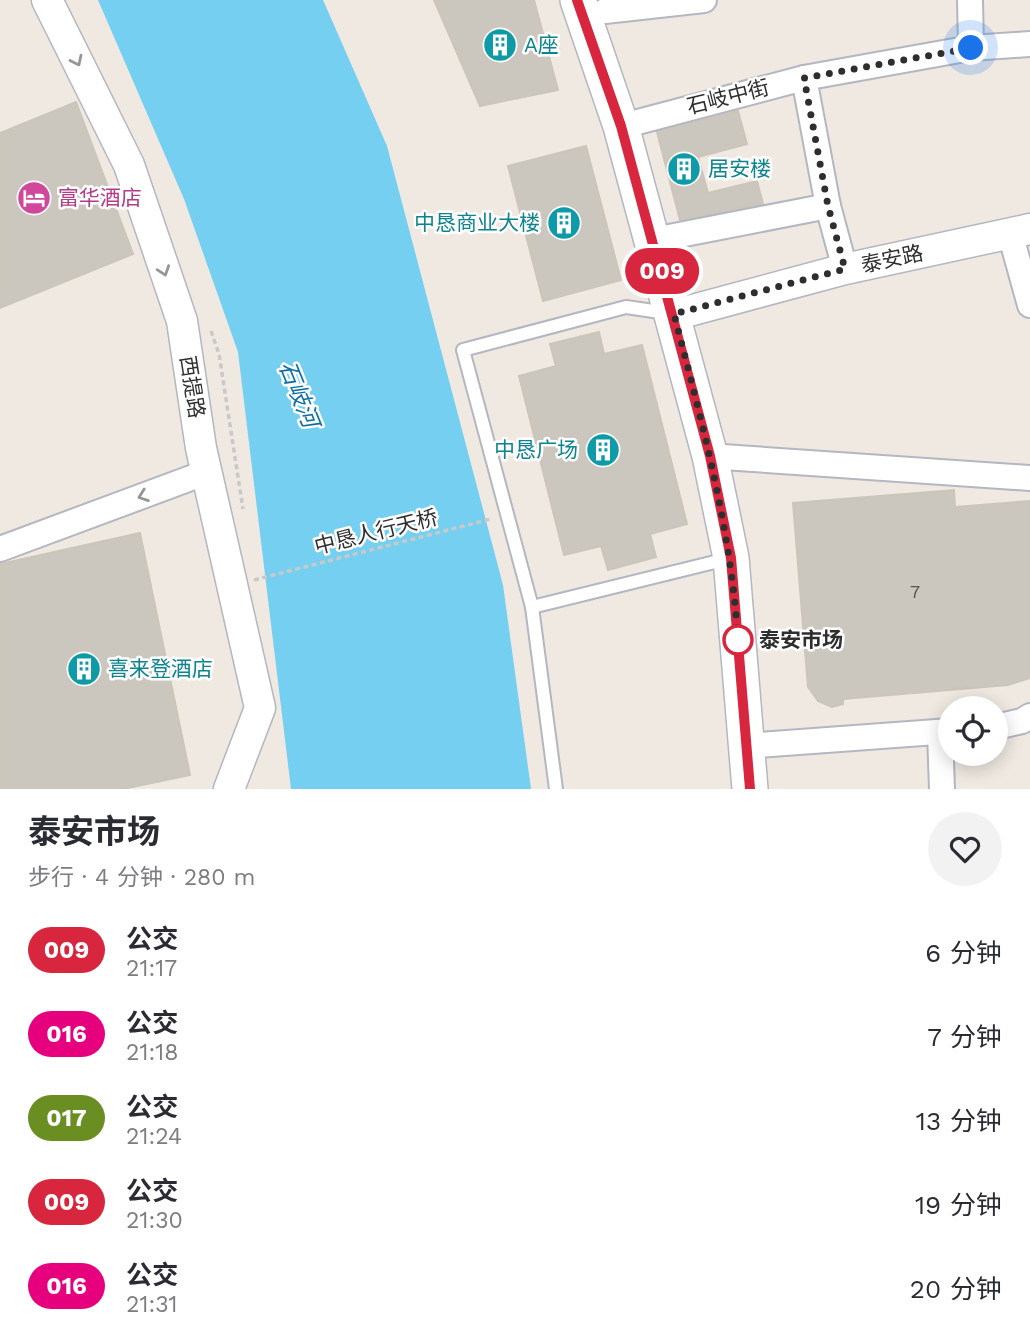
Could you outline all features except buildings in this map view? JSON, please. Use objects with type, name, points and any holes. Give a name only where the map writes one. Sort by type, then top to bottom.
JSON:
[{"type":"main road","points":[[595,4],[634,122],[664,238],[731,558],[750,789]]},
{"type":"main road","points":[[595,4],[621,126],[723,457],[744,556],[762,789]]},
{"type":"street","name":"西提路","points":[[47,0],[128,165],[182,321],[207,472],[260,708],[229,789]]},
{"type":"street","points":[[595,4],[704,0]]},
{"type":"street","points":[[970,0],[971,48]]},
{"type":"street","name":"石岐中街","points":[[634,122],[804,78],[971,48],[1030,44]]},
{"type":"street","points":[[804,78],[828,206],[845,269]]},
{"type":"street","points":[[664,238],[828,206]]},
{"type":"street","points":[[1020,231],[1030,305]]},
{"type":"street","name":"泰安路","points":[[679,313],[845,269],[1020,231]]},
{"type":"street","points":[[723,457],[1030,478]]},
{"type":"street","points":[[0,548],[207,472]]},
{"type":"street","points":[[1008,724],[1030,716]]},
{"type":"street","points":[[759,745],[938,732]]},
{"type":"street","points":[[942,789],[943,766]]},
{"type":"lane","points":[[556,789],[532,607],[463,350],[626,307],[679,313]]},
{"type":"lane","points":[[532,607],[731,558]]},
{"type":"path","name":"中恳人行天桥","points":[[253,580],[507,515]]},
{"type":"water","name":"石岐河","points":[[98,0],[323,0],[387,146],[503,585],[531,789],[291,789],[238,352],[184,199]]},
{"type":"bus line","name":"009","points":[[577,0],[621,126],[674,314],[710,456],[731,558],[750,789]]},
{"type":"place","name":"A座","points":[[500,45]]},
{"type":"place","name":"居安楼","points":[[684,169]]},
{"type":"place","name":"富华酒店","points":[[34,198]]},
{"type":"place","name":"中恳商业大楼","points":[[564,223]]},
{"type":"place","name":"中恳广场","points":[[603,450]]},
{"type":"place","name":"泰安市场","points":[[738,640]]},
{"type":"place","name":"喜来登酒店","points":[[84,669]]},
{"type":"route","points":[[738,640],[731,558],[710,456],[674,314],[845,269],[828,206],[804,78],[971,48]]}]
